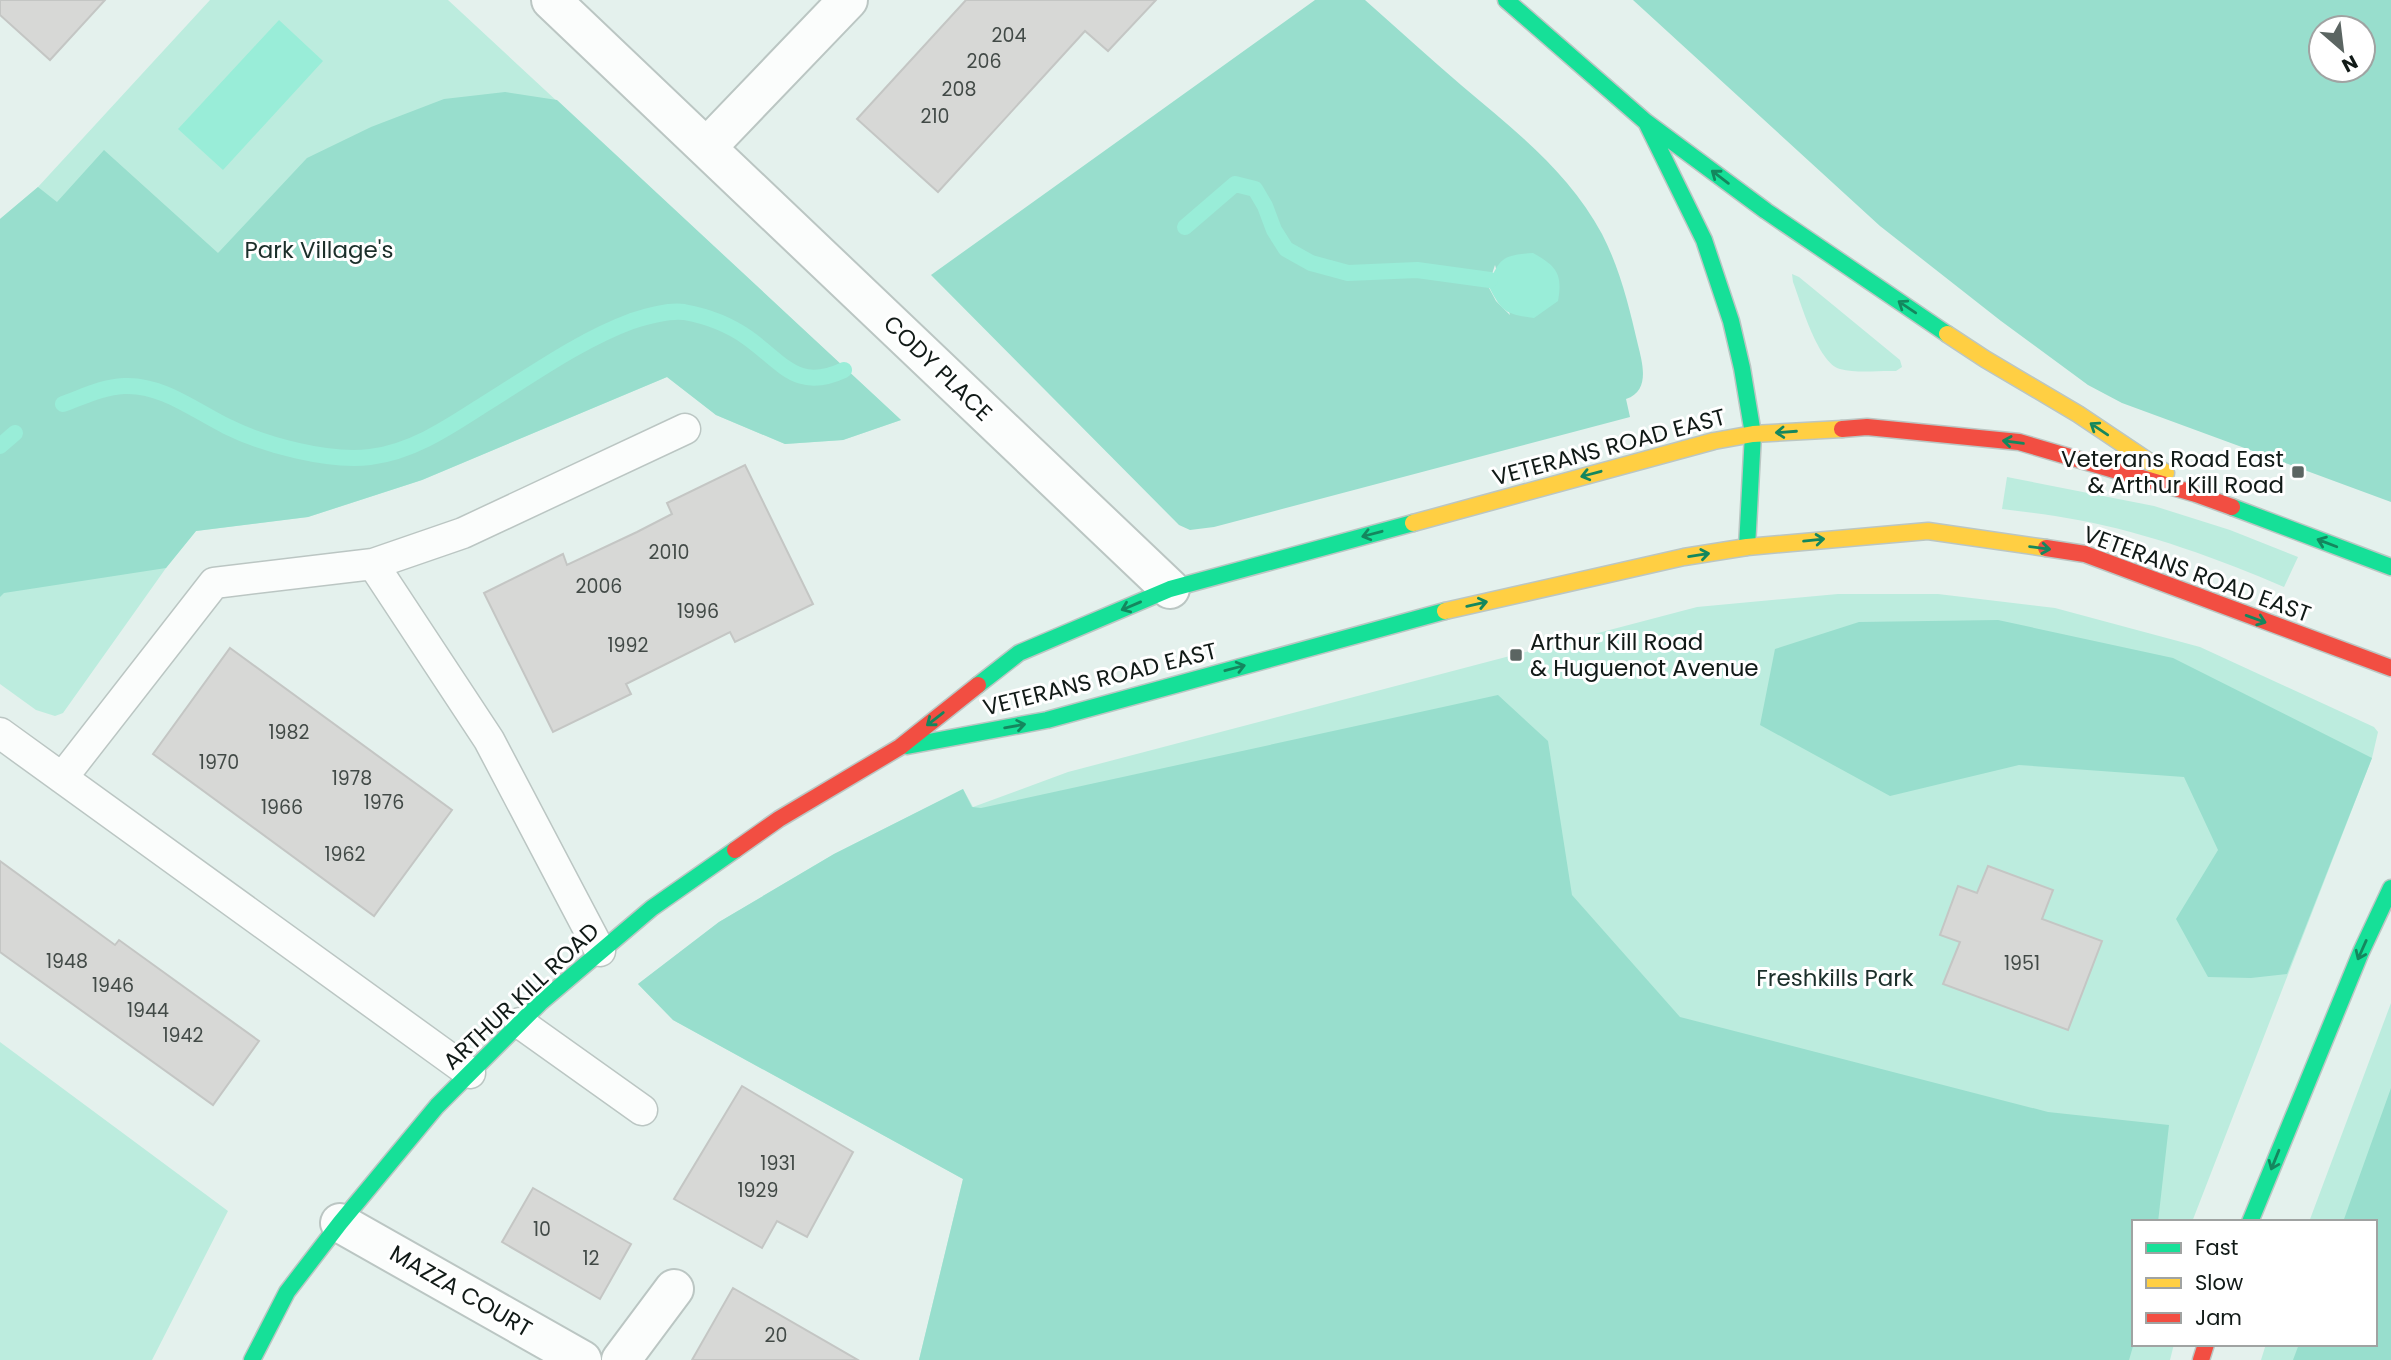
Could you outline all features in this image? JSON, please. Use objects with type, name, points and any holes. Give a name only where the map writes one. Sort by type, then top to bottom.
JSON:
[{"type":"main road","points":[[1506,0],[1646,122],[1766,211],[1985,359],[2078,414],[2196,494]]},
{"type":"main road","points":[[1646,122],[1704,240],[1731,321],[1753,434],[1746,547]]},
{"type":"main road","name":"VETERANS ROAD EAST","points":[[900,747],[1020,653],[1170,589],[1714,441],[1753,434],[1867,427],[2019,442],[2196,494],[2391,567]]},
{"type":"main road","name":"VETERANS ROAD EAST","points":[[900,747],[1047,720],[1410,619],[1684,558],[1746,547],[1928,531],[2085,554],[2391,668]]},
{"type":"main road","name":"ARTHUR KILL ROAD","points":[[252,1360],[287,1292],[340,1223],[437,1106],[540,1003],[652,908],[779,819],[900,747]]},
{"type":"main road","points":[[2251,1220],[2361,952],[2391,888]]},
{"type":"street","name":"CODY PLACE","points":[[551,0],[1170,589]]},
{"type":"street","points":[[707,147],[848,0]]},
{"type":"street","name":"MAZZA COURT","points":[[340,1223],[582,1360]]},
{"type":"street","points":[[621,1360],[674,1289]]},
{"type":"lane","points":[[62,778],[214,583],[373,564],[463,533],[685,429]]},
{"type":"lane","points":[[373,564],[489,740],[600,951]]},
{"type":"lane","points":[[0,733],[470,1073]]},
{"type":"lane","points":[[520,1023],[642,1110]]},
{"type":"green space","name":"Park Village's","points":[[210,0],[448,0],[901,420],[843,440],[785,444],[716,415],[667,377],[422,480],[308,517],[196,531],[166,568],[63,713],[55,716],[36,710],[0,684],[0,219],[38,187]]},
{"type":"green space","points":[[1315,0],[1365,0],[1520,135],[1557,171],[1589,212],[1602,234],[1623,288],[1642,361],[1642,384],[1634,395],[1626,399],[1630,417],[1214,527],[1190,530],[1179,525],[931,275]],"holes":[[[1495,265],[1510,315],[1496,301],[1488,286]]]},
{"type":"green space","points":[[1633,0],[2391,0],[2391,502],[2122,403],[2088,385],[1880,226]]},
{"type":"green space","name":"Park Village's","points":[[505,92],[557,100],[901,420],[843,440],[785,444],[716,415],[667,377],[422,480],[308,517],[196,531],[166,568],[4,593],[0,597],[0,219],[38,187],[57,202],[104,150],[218,253],[307,158],[371,127],[444,99]]},
{"type":"green space","points":[[1792,274],[1900,360],[1902,367],[1896,371],[1858,371],[1840,369],[1832,364],[1811,331]]},
{"type":"green space","points":[[2007,477],[2154,506],[2230,530],[2298,557],[2284,587],[2209,557],[2131,532],[2069,518],[2002,509]]},
{"type":"green space","name":"Freshkills Park","points":[[1838,594],[1938,594],[2055,608],[2200,647],[2374,727],[2378,732],[2372,758],[2193,1220],[2132,1220],[2132,1346],[2174,1346],[2170,1360],[919,1360],[963,1179],[673,1020],[638,984],[719,922],[834,854],[963,789],[973,807],[1068,772],[1697,607]]},
{"type":"green space","points":[[1998,620],[2173,658],[2372,758],[2287,974],[2251,978],[2208,977],[2176,919],[2218,850],[2184,777],[2019,765],[1890,796],[1760,725],[1775,649],[1859,622]]},
{"type":"green space","name":"Freshkills Park","points":[[1498,695],[1548,741],[1572,895],[1680,1017],[2048,1112],[2169,1125],[2158,1220],[2132,1220],[2133,1346],[2129,1360],[919,1360],[963,1179],[673,1020],[638,984],[719,922],[834,854],[963,789],[972,807],[981,808]]},
{"type":"green space","points":[[2391,1003],[2391,1360],[2261,1360],[2265,1346],[2377,1346],[2377,1220],[2310,1220]]},
{"type":"green space","points":[[0,1042],[228,1211],[152,1360],[0,1360]]},
{"type":"green space","points":[[2391,1088],[2391,1360],[2293,1360],[2298,1346],[2377,1346],[2377,1220],[2344,1220]]},
{"type":"shaded area","points":[[279,20],[323,61],[223,170],[178,129]]},
{"type":"shaded area","points":[[1533,253],[1556,271],[1559,284],[1558,301],[1534,318],[1505,310],[1488,285],[1503,260],[1514,255]]},
{"type":"building","points":[[0,0],[105,0],[50,60],[0,15]]},
{"type":"building","points":[[966,0],[1156,0],[1108,51],[1085,31],[938,192],[857,119]]},
{"type":"building","points":[[745,465],[813,604],[735,642],[730,632],[626,684],[631,694],[553,732],[484,593],[563,554],[567,565],[637,532],[672,514],[667,503]]},
{"type":"building","points":[[230,648],[452,810],[374,916],[153,754]]},
{"type":"building","points":[[0,861],[115,945],[119,940],[259,1041],[213,1105],[0,952]]},
{"type":"building","points":[[1988,866],[2053,890],[2042,919],[2102,941],[2068,1030],[1943,984],[1960,942],[1940,935],[1958,886],[1977,893]]},
{"type":"building","points":[[742,1086],[853,1152],[807,1237],[777,1221],[762,1248],[674,1199]]},
{"type":"building","points":[[533,1188],[631,1244],[600,1299],[502,1242]]},
{"type":"building","points":[[733,1288],[858,1360],[692,1360]]},
{"type":"waterway","points":[[1185,227],[1235,184],[1255,189],[1286,249],[1311,263],[1348,273],[1417,270],[1490,280]]},
{"type":"waterway","points":[[63,404],[108,388],[138,386],[164,394],[259,440],[316,454],[353,458],[385,454],[414,445],[592,339],[651,315],[684,312],[726,325],[748,338],[781,365],[802,376],[814,378],[844,370]]},
{"type":"waterway","points":[[0,446],[15,433]]},
{"type":"traffic: fast","points":[[1506,0],[1646,122],[1704,240],[1731,321],[1753,434],[1747,547]]},
{"type":"traffic: fast","points":[[1646,122],[1766,211],[1947,334]]},
{"type":"traffic: fast","points":[[2232,507],[2391,567]]},
{"type":"traffic: fast","points":[[978,685],[1019,653],[1170,589],[1413,523]]},
{"type":"traffic: fast","points":[[907,746],[1047,720],[1445,611]]},
{"type":"traffic: fast","points":[[252,1360],[287,1292],[437,1106],[540,1003],[652,908],[735,850]]},
{"type":"traffic: fast","points":[[2251,1220],[2361,952],[2391,888]]},
{"type":"traffic: slow","points":[[1947,334],[2078,414],[2166,473]]},
{"type":"traffic: slow","points":[[1413,523],[1714,441],[1753,434],[1842,429]]},
{"type":"traffic: slow","points":[[1445,611],[1684,557],[1747,547],[1928,531],[2046,548]]},
{"type":"traffic: jam","points":[[1842,429],[1867,427],[2019,442],[2232,507]]},
{"type":"traffic: jam","points":[[2046,548],[2085,554],[2391,668]]},
{"type":"traffic: jam","points":[[735,850],[779,819],[900,747],[978,685]]},
{"type":"traffic: jam","points":[[2201,1360],[2205,1346]]},
{"type":"place","name":"Veterans Road East & Arthur Kill Road","points":[[2298,472]]},
{"type":"place","name":"Arthur Kill Road & Huguenot Avenue","points":[[1516,655]]}]
